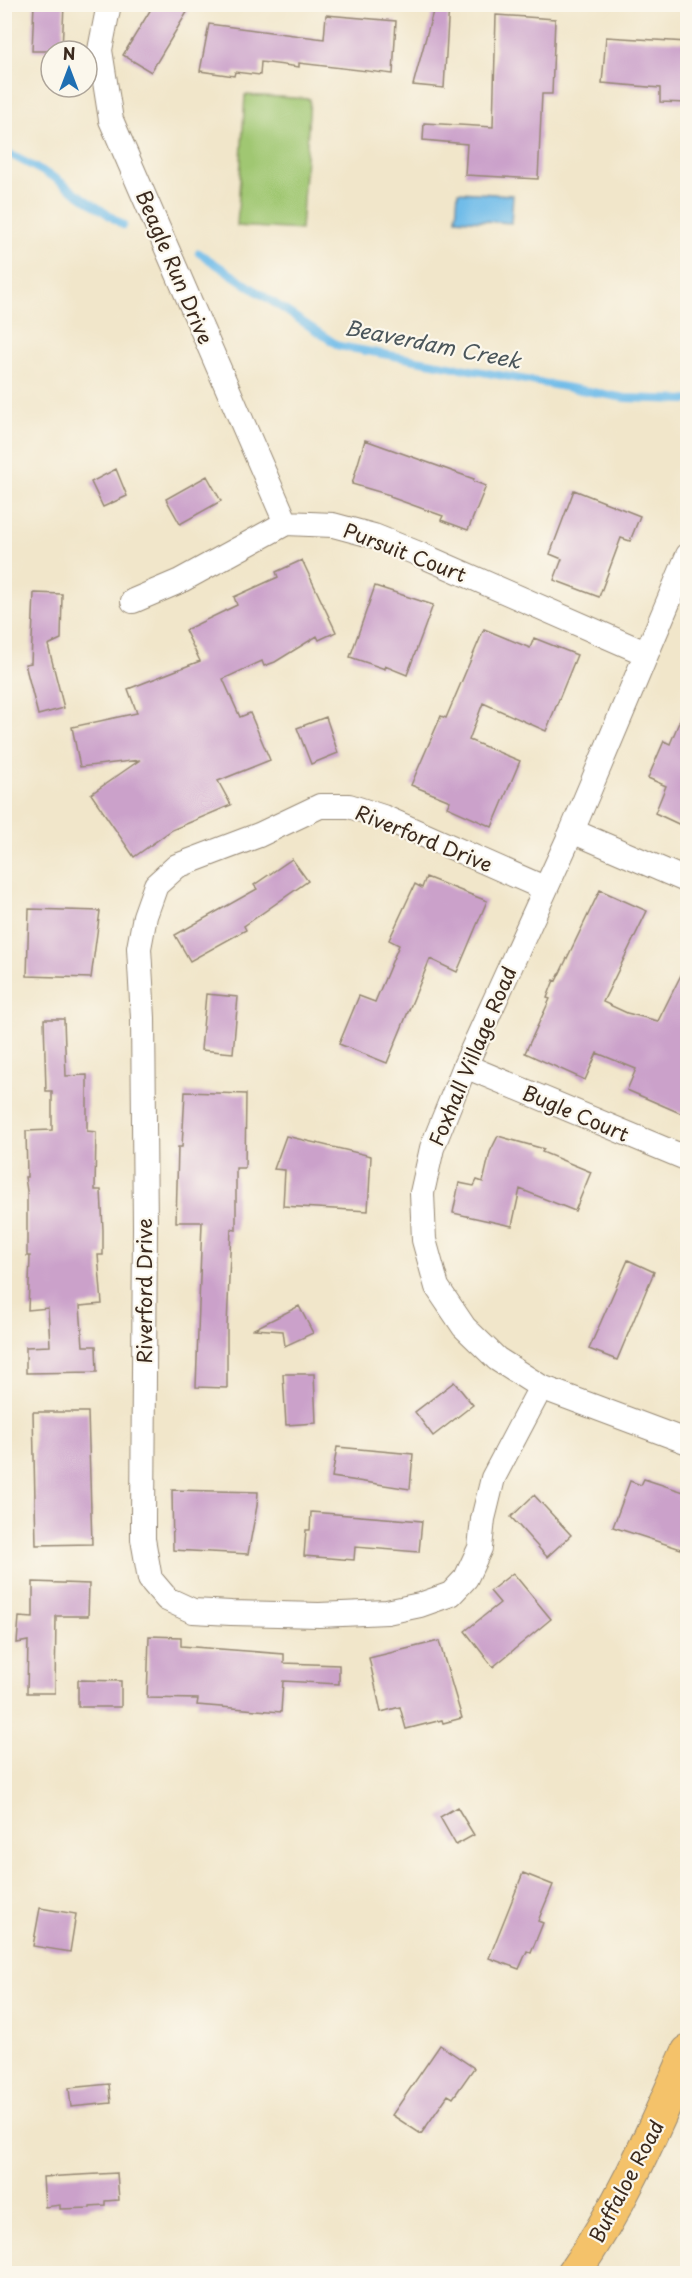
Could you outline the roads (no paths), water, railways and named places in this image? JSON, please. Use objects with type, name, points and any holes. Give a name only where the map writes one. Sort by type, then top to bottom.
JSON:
[{"type":"main road","name":"Buffaloe Road","points":[[573,2274],[619,2202],[645,2151],[687,2052]]},
{"type":"street","name":"Beagle Run Drive","points":[[109,4],[100,50],[111,120],[286,523]]},
{"type":"street","points":[[133,601],[180,581],[286,523]]},
{"type":"street","name":"Pursuit Court","points":[[286,523],[333,525],[374,536],[645,653]]},
{"type":"street","name":"Foxhall Village Road","points":[[687,555],[681,591],[645,653],[572,831],[544,888],[465,1066],[432,1148],[422,1193],[424,1240],[437,1287],[464,1327],[497,1359],[541,1387],[687,1442]]},
{"type":"street","name":"Riverford Drive","points":[[541,1387],[493,1478],[483,1520],[480,1548],[466,1578],[451,1594],[420,1605],[387,1612],[318,1615],[231,1613],[193,1611],[167,1599],[150,1579],[143,1539],[144,1029],[139,948],[156,885],[177,866],[259,835],[320,806],[349,806],[383,817],[544,888]]},
{"type":"street","points":[[572,831],[687,881]]},
{"type":"street","name":"Bugle Court","points":[[465,1066],[687,1159]]},
{"type":"water","points":[[458,192],[513,195],[511,223],[456,219]]},
{"type":"waterway","name":"Beaverdam Creek","points":[[4,151],[55,178],[123,225]]},
{"type":"waterway","name":"Beaverdam Creek","points":[[199,253],[339,346],[625,398],[686,400]]}]
